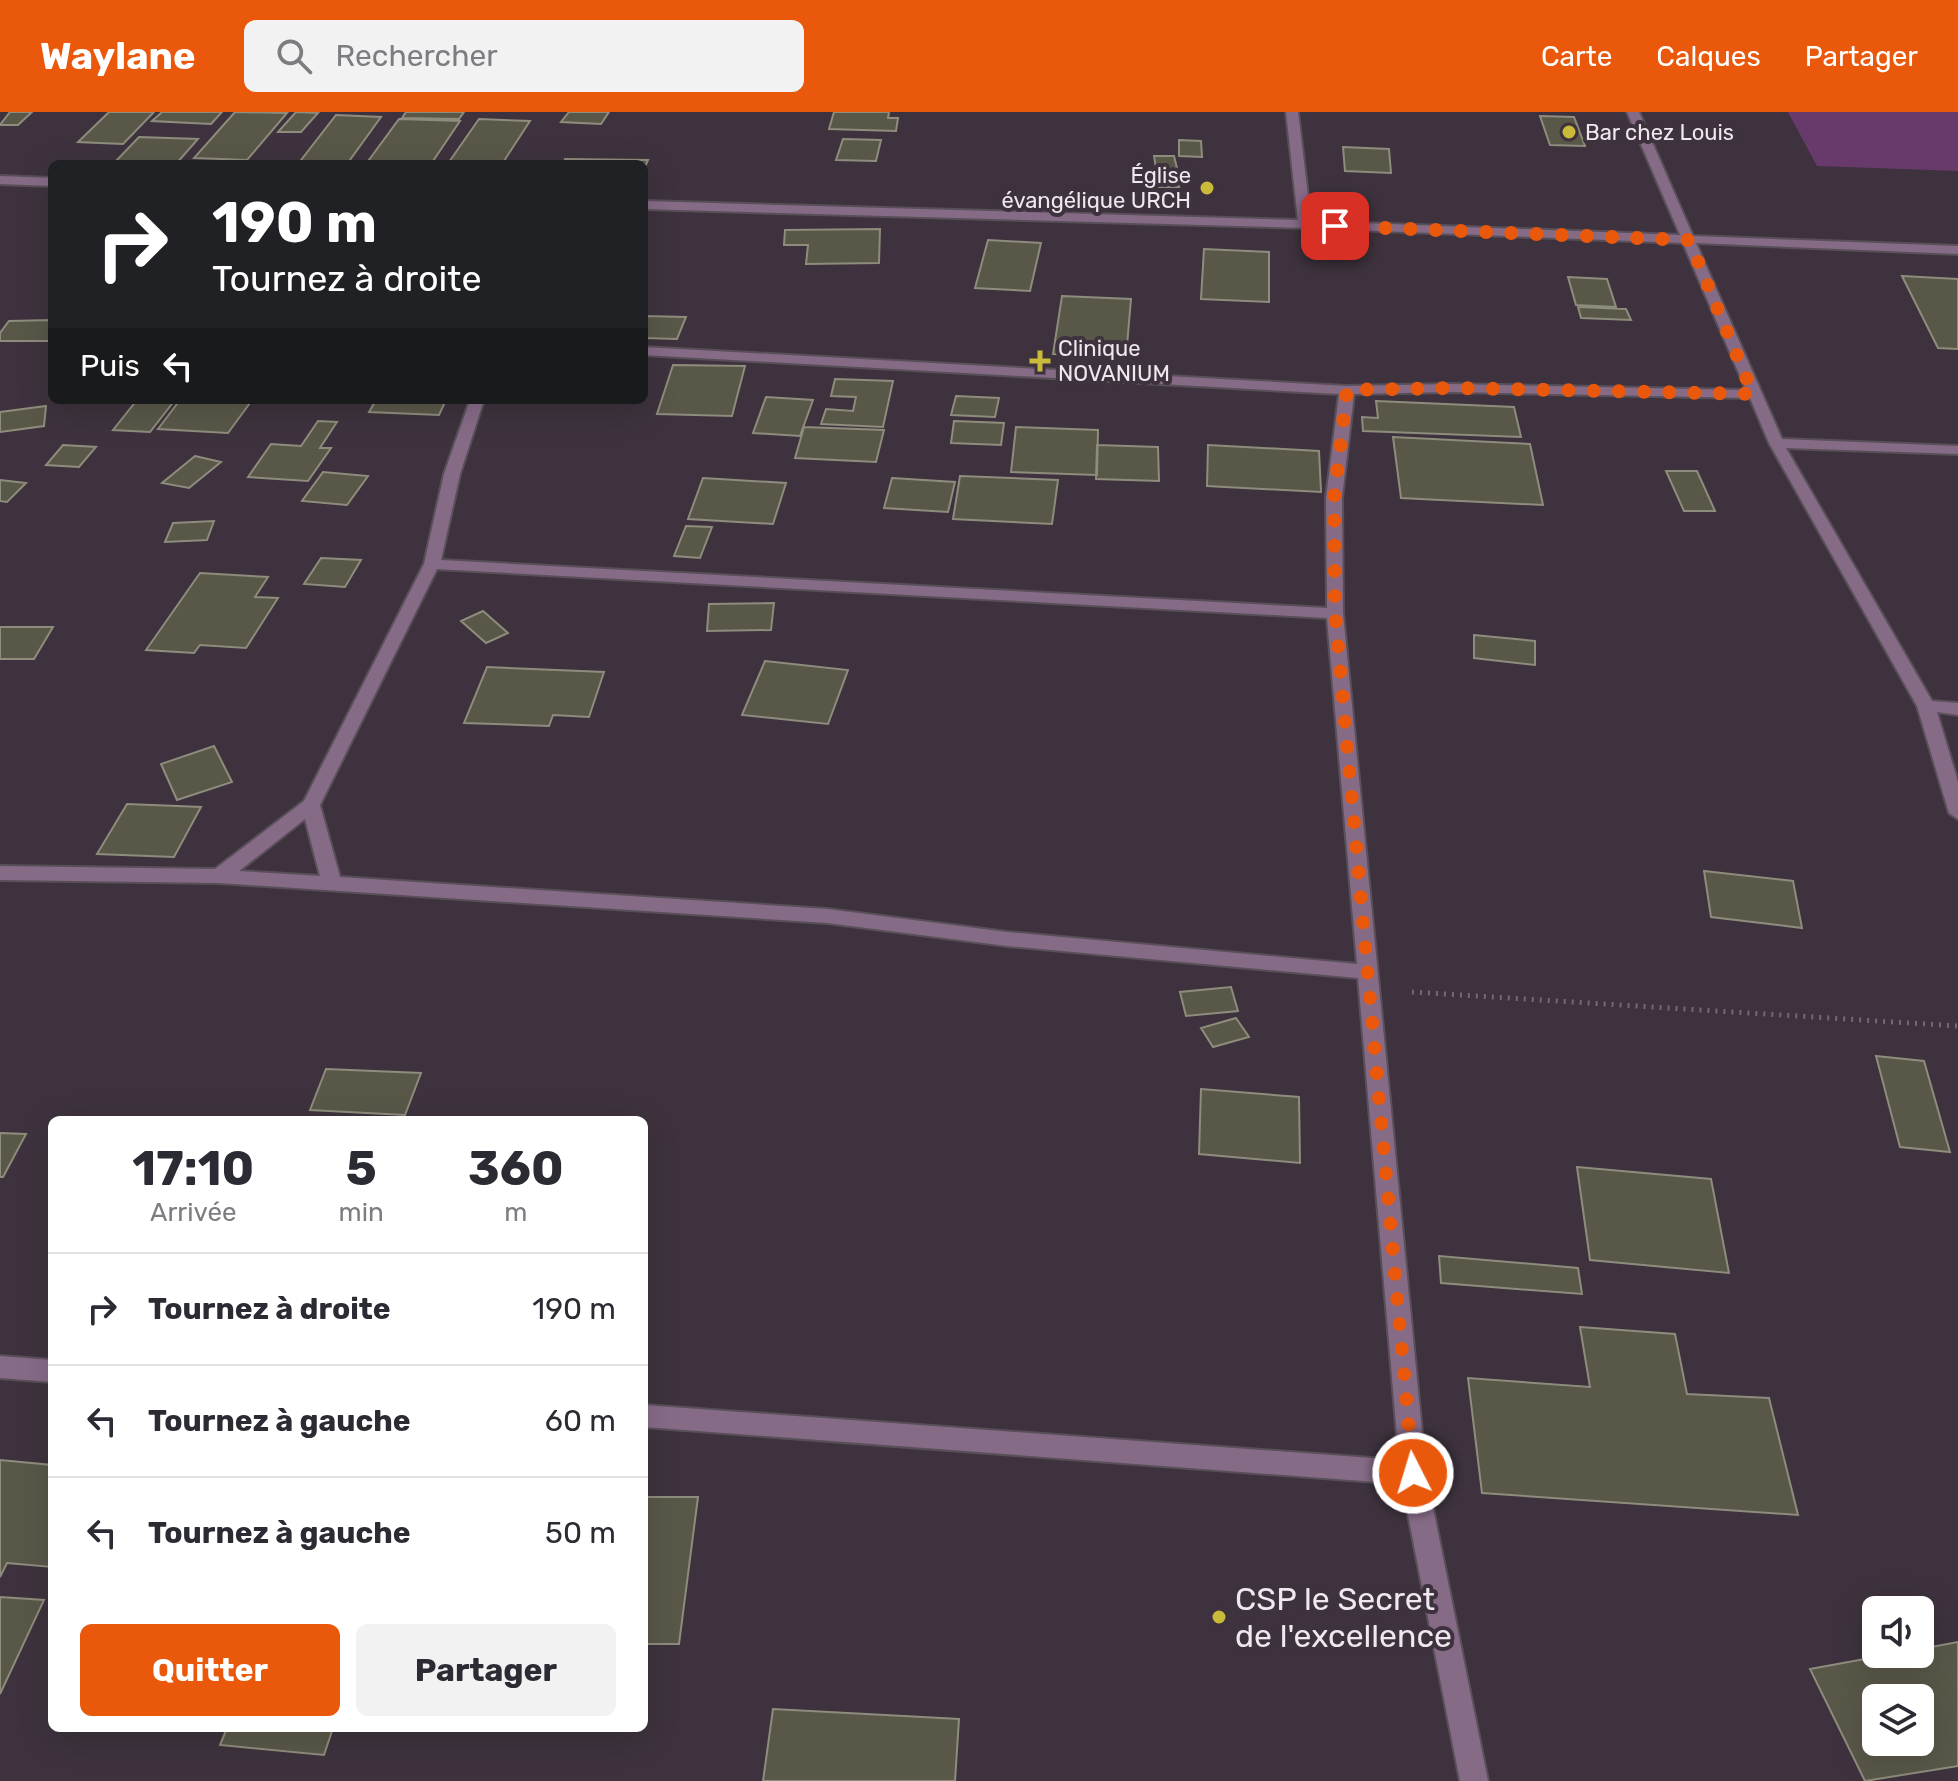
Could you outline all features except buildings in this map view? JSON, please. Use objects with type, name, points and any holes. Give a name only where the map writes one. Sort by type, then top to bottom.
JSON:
[{"type":"street","points":[[1292,112],[1305,224]]},
{"type":"street","points":[[1633,112],[1776,443],[1926,706],[1958,813]]},
{"type":"street","points":[[0,180],[48,182]]},
{"type":"street","points":[[648,205],[1305,224],[1958,250]]},
{"type":"street","points":[[648,351],[1347,390],[1451,388],[1753,394]]},
{"type":"street","points":[[1347,390],[1334,498],[1335,613],[1413,1473],[1474,1781]]},
{"type":"street","points":[[219,876],[311,805],[432,564],[452,474],[476,404]]},
{"type":"street","points":[[1776,443],[1958,450]]},
{"type":"street","points":[[432,564],[1335,613]]},
{"type":"street","points":[[1926,706],[1958,709]]},
{"type":"street","points":[[311,805],[332,885]]},
{"type":"street","points":[[0,873],[219,876],[827,916],[1368,980]]},
{"type":"street","points":[[0,1367],[48,1371]]},
{"type":"street","points":[[648,1416],[1413,1473]]},
{"type":"path","points":[[1368,980],[1958,1026]]},
{"type":"shaded area","points":[[1788,112],[1958,112],[1958,171],[1817,166]]},
{"type":"place","name":"Bar chez Louis","points":[[1569,132]]},
{"type":"place","name":"Église évangélique URCH","points":[[1207,188]]},
{"type":"place","name":"Clinique NOVANIUM","points":[[1040,361]]},
{"type":"place","name":"CSP le Secret de l'excellence","points":[[1219,1617]]},
{"type":"route","points":[[1335,226],[1689,240],[1753,394],[1451,388],[1347,390],[1334,498],[1335,613],[1413,1473]]}]
